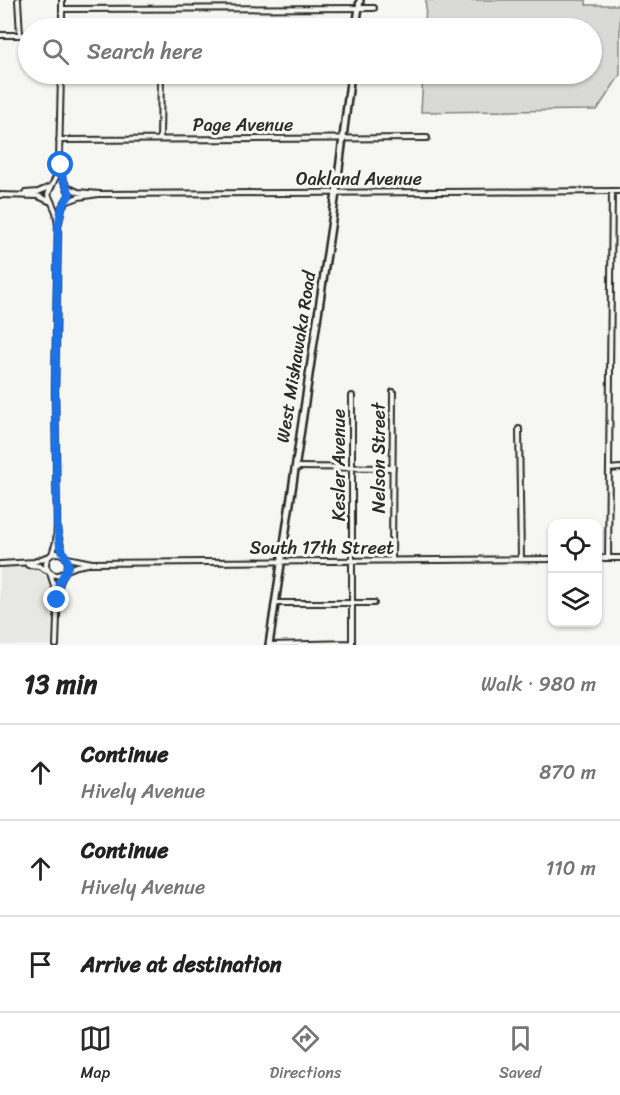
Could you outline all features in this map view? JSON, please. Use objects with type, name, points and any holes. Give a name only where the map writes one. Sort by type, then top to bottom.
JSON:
[{"type":"main road","points":[[358,18],[360,0]]},
{"type":"main road","name":"West Mishawaka Road","points":[[269,645],[350,84]]},
{"type":"street","points":[[18,0],[19,18]]},
{"type":"street","points":[[62,0],[62,18]]},
{"type":"street","points":[[62,9],[374,8]]},
{"type":"street","points":[[0,35],[18,35]]},
{"type":"street","points":[[57,600],[55,586],[46,565],[56,542],[57,525],[55,391],[58,226],[56,213],[48,194],[56,177],[59,162],[60,84]]},
{"type":"street","points":[[160,138],[161,84]]},
{"type":"street","name":"Page Avenue","points":[[59,140],[427,138]]},
{"type":"street","points":[[58,226],[61,212],[70,194],[59,162]]},
{"type":"street","points":[[21,195],[38,192],[59,183],[67,186]]},
{"type":"street","name":"Oakland Avenue","points":[[67,186],[78,192],[99,194],[620,190]]},
{"type":"street","points":[[608,558],[612,191]]},
{"type":"street","name":"Oakland Avenue","points":[[66,202],[99,194]]},
{"type":"street","points":[[0,195],[42,197],[58,205],[66,202]]},
{"type":"street","name":"Nelson Street","points":[[392,561],[393,392]]},
{"type":"street","name":"Kesler Avenue","points":[[269,645],[352,643],[352,396]]},
{"type":"street","points":[[519,429],[521,560]]},
{"type":"street","points":[[295,467],[393,468]]},
{"type":"street","points":[[609,469],[620,468]]},
{"type":"street","points":[[56,645],[59,583],[68,565],[57,525]]},
{"type":"street","points":[[18,564],[34,562],[56,552],[92,563]]},
{"type":"street","points":[[602,558],[620,558]]},
{"type":"street","name":"South 17th Street","points":[[92,563],[548,559]]},
{"type":"street","points":[[0,564],[36,565],[58,575],[77,566],[92,563]]},
{"type":"street","points":[[275,603],[374,603]]},
{"type":"shaded area","points":[[426,0],[586,0],[586,5],[620,5],[620,75],[597,110],[421,112],[422,84],[602,84],[602,18],[425,18]]},
{"type":"shaded area","points":[[0,567],[33,568],[47,577],[51,591],[51,645],[0,645]]},
{"type":"route","points":[[57,600],[62,574],[68,567],[60,546],[57,525],[55,391],[58,226],[62,207],[70,194],[62,177],[61,165]]}]
